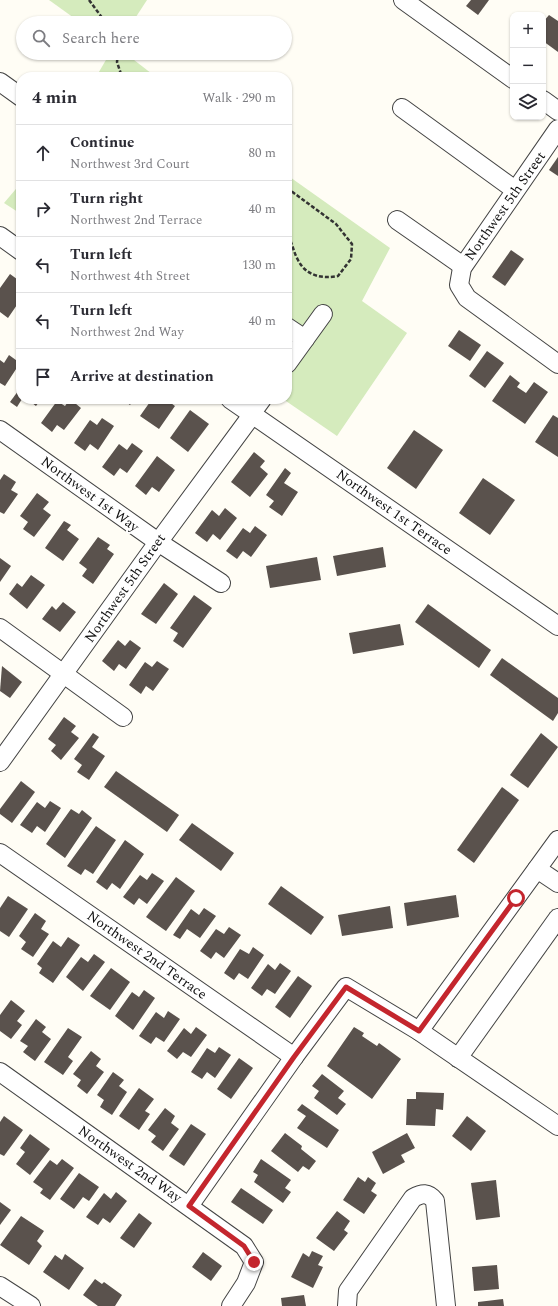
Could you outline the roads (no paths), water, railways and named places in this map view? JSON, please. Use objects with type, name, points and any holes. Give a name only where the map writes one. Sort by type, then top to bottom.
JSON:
[{"type":"street","points":[[403,0],[510,77]]},
{"type":"street","points":[[0,82],[16,93]]},
{"type":"street","points":[[546,102],[558,111]]},
{"type":"street","points":[[402,108],[516,190]]},
{"type":"street","name":"Northwest 5th Street","points":[[558,129],[463,266],[459,285],[467,298],[558,364]]},
{"type":"street","points":[[397,220],[463,266]]},
{"type":"street","points":[[0,236],[16,247]]},
{"type":"street","points":[[292,354],[323,314]]},
{"type":"street","points":[[292,331],[304,339]]},
{"type":"street","name":"Northwest 1st Terrace","points":[[237,404],[558,626]]},
{"type":"street","name":"Northwest 5th Street","points":[[0,762],[259,404]]},
{"type":"street","name":"Northwest 1st Way","points":[[0,430],[158,542],[221,583]]},
{"type":"street","points":[[0,628],[123,717]]},
{"type":"street","points":[[419,1031],[558,840]]},
{"type":"street","name":"Northwest 2nd Terrace","points":[[0,854],[294,1057]]},
{"type":"street","points":[[537,869],[558,883]]},
{"type":"street","points":[[458,1058],[556,923]]},
{"type":"street","points":[[189,1206],[294,1057],[346,987],[419,1031],[558,1126]]},
{"type":"street","name":"Northwest 2nd Way","points":[[0,1072],[244,1246],[254,1262],[246,1283],[231,1306]]},
{"type":"street","points":[[347,1306],[348,1291],[413,1198],[421,1194],[430,1195],[435,1201],[446,1306]]},
{"type":"street","points":[[3,1294],[30,1306]]}]
